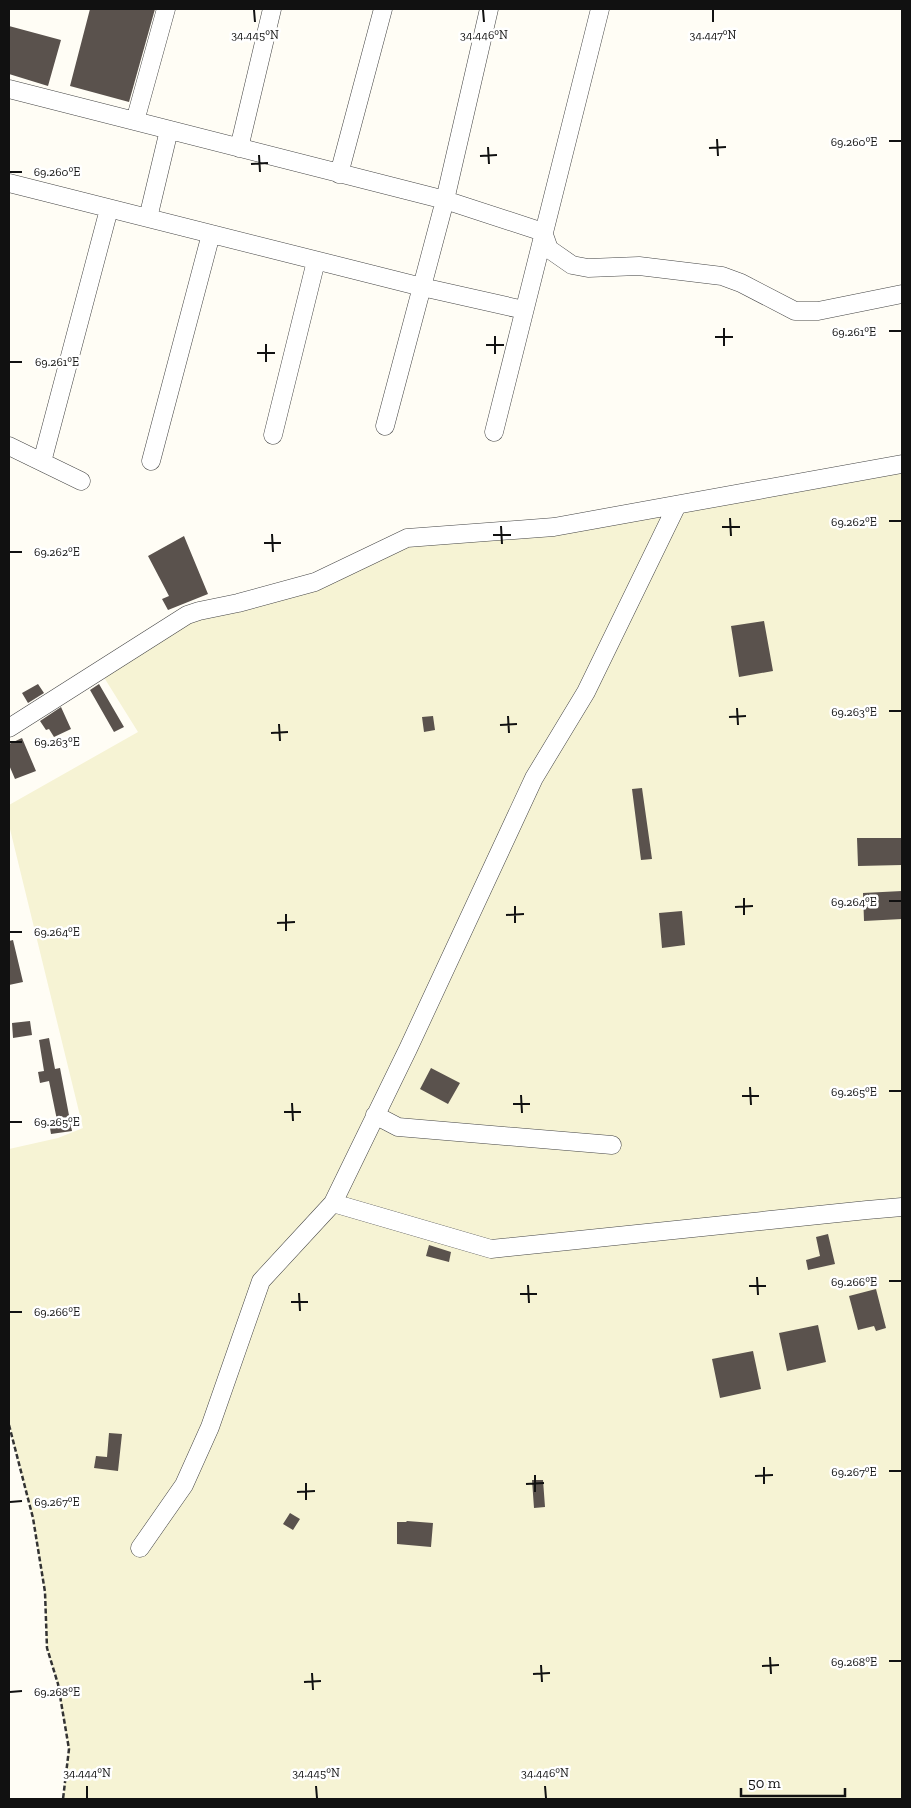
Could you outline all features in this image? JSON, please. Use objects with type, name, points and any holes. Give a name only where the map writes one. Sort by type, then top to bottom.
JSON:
[{"type":"street","points":[[135,121],[166,9]]},
{"type":"street","points":[[238,148],[272,9]]},
{"type":"street","points":[[339,174],[383,9]]},
{"type":"street","points":[[385,426],[445,200],[490,9]]},
{"type":"street","points":[[494,432],[600,9]]},
{"type":"street","points":[[9,89],[445,200],[543,232]]},
{"type":"street","points":[[148,218],[169,130]]},
{"type":"street","points":[[9,183],[316,261],[524,310]]},
{"type":"street","points":[[42,462],[110,209]]},
{"type":"street","points":[[543,232],[549,249],[572,265],[588,268],[639,266],[722,276],[741,283],[795,311],[818,312],[902,294]]},
{"type":"street","points":[[151,461],[211,234]]},
{"type":"street","points":[[273,435],[316,261]]},
{"type":"street","points":[[9,446],[81,481]]},
{"type":"street","points":[[9,728],[187,615],[315,582],[407,538],[554,527],[846,476],[902,464]]},
{"type":"street","points":[[140,1548],[184,1485],[210,1427],[261,1281],[333,1203],[408,1049],[534,778],[586,692],[677,505]]},
{"type":"street","points":[[375,1115],[398,1127],[612,1145]]},
{"type":"street","points":[[333,1203],[491,1249],[902,1207]]},
{"type":"path","points":[[9,1425],[33,1518],[46,1592],[47,1648],[58,1684],[69,1749],[63,1799]]},
{"type":"shaded area","points":[[902,464],[902,1799],[63,1799],[69,1749],[58,1685],[47,1648],[45,1592],[33,1518],[9,1425],[9,1149],[58,1138],[83,1128],[9,825],[9,805],[138,732],[100,671],[187,615],[238,603],[407,538],[554,527]]},
{"type":"building","points":[[90,9],[155,9],[129,102],[70,86]]},
{"type":"building","points":[[9,26],[61,40],[48,86],[9,74]]},
{"type":"building","points":[[184,536],[208,594],[168,610],[162,599],[169,596],[148,556]]},
{"type":"building","points":[[764,621],[773,671],[739,677],[731,626]]},
{"type":"building","points":[[38,684],[44,693],[28,703],[22,693]]},
{"type":"building","points":[[99,684],[124,727],[114,732],[90,690]]},
{"type":"building","points":[[61,707],[71,729],[54,737],[49,729],[46,730],[40,721]]},
{"type":"building","points":[[433,716],[435,730],[424,732],[422,717]]},
{"type":"building","points":[[22,738],[36,771],[15,779],[9,765],[9,744]]},
{"type":"building","points":[[642,788],[652,859],[641,860],[632,789]]},
{"type":"building","points":[[857,838],[902,838],[902,865],[858,866]]},
{"type":"building","points":[[902,891],[902,919],[864,921],[863,893]]},
{"type":"building","points":[[682,911],[685,945],[662,948],[659,913]]},
{"type":"building","points":[[13,940],[23,982],[9,985],[9,941]]},
{"type":"building","points":[[30,1021],[32,1035],[13,1038],[12,1023]]},
{"type":"building","points":[[49,1038],[55,1069],[60,1068],[72,1131],[51,1134],[49,1122],[57,1120],[49,1081],[40,1083],[38,1072],[44,1071],[39,1040]]},
{"type":"building","points":[[431,1068],[460,1083],[448,1104],[420,1089]]},
{"type":"building","points":[[828,1234],[835,1264],[808,1270],[806,1260],[820,1256],[816,1237]]},
{"type":"building","points":[[429,1245],[451,1252],[449,1262],[426,1256]]},
{"type":"building","points":[[876,1289],[886,1328],[876,1331],[874,1326],[858,1330],[849,1296]]},
{"type":"building","points":[[818,1325],[826,1362],[787,1371],[779,1333]]},
{"type":"building","points":[[753,1351],[761,1389],[720,1398],[712,1359]]},
{"type":"building","points":[[109,1433],[122,1434],[118,1471],[94,1468],[96,1456],[107,1457]]},
{"type":"building","points":[[532,1480],[543,1480],[545,1507],[534,1508]]},
{"type":"building","points":[[290,1513],[300,1519],[293,1530],[283,1524]]},
{"type":"building","points":[[397,1522],[433,1523],[431,1547],[397,1544]]}]
